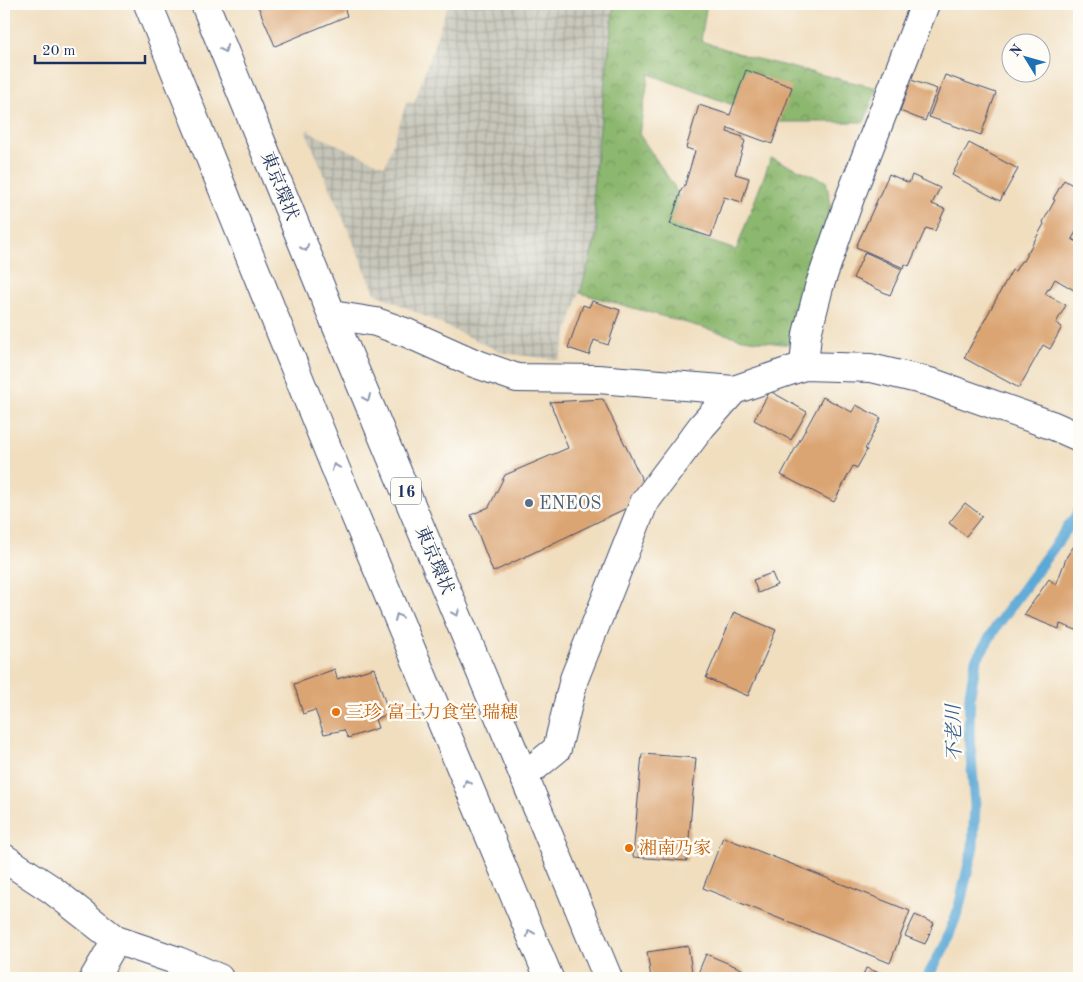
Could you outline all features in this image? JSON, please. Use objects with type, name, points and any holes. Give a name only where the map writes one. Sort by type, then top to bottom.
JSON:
[{"type":"main road","points":[[148,4],[341,482],[549,978]]},
{"type":"main road","name":"東京環状","points":[[205,4],[332,315],[608,978]]},
{"type":"main road","points":[[804,366],[807,334],[819,287],[851,195],[925,4]]},
{"type":"main road","points":[[332,315],[376,322],[407,333],[474,363],[517,378],[598,380],[734,390],[804,366],[871,368],[930,382],[1054,426],[1079,437]]},
{"type":"main road","points":[[524,776],[557,749],[574,679],[644,504],[702,426],[734,390]]},
{"type":"main road","points":[[4,858],[51,889],[116,940],[219,978]]},
{"type":"main road","points":[[94,978],[116,940]]},
{"type":"shaded area","points":[[448,4],[614,4],[593,189],[597,234],[559,360],[503,353],[375,293],[306,132],[309,129],[311,133],[385,166],[407,101],[414,103]]},
{"type":"green space","points":[[614,4],[684,4],[706,9],[701,41],[753,58],[877,88],[864,122],[779,122],[649,74],[639,134],[674,186],[694,236],[736,250],[771,158],[826,181],[832,210],[801,298],[790,345],[743,339],[580,293],[597,234],[593,189]]},
{"type":"building","points":[[257,4],[343,4],[347,16],[275,46]]},
{"type":"building","points":[[746,70],[792,87],[772,144],[728,128],[727,132],[743,137],[742,139],[745,141],[735,174],[749,178],[742,202],[724,197],[711,237],[670,224],[682,188],[684,188],[695,151],[686,148],[699,105],[730,115]]},
{"type":"building","points":[[945,75],[996,93],[981,135],[929,117]]},
{"type":"building","points":[[911,80],[937,89],[925,121],[900,111]]},
{"type":"building","points":[[969,143],[1018,169],[1000,201],[952,175]]},
{"type":"building","points":[[889,174],[909,183],[912,175],[940,188],[932,204],[945,209],[935,231],[926,228],[909,266],[905,264],[904,268],[856,247]]},
{"type":"building","points":[[1064,180],[1076,187],[1074,190],[1079,193],[1079,226],[1072,239],[1079,243],[1079,293],[1055,279],[1048,289],[1045,294],[1066,305],[1056,323],[1062,327],[1050,349],[1043,345],[1019,388],[964,358],[1012,270],[1015,271],[1021,261],[1023,261],[1044,224],[1043,222],[1055,200],[1053,199]]},
{"type":"building","points":[[865,252],[902,269],[890,295],[853,278]]},
{"type":"building","points":[[592,301],[620,310],[608,345],[594,340],[589,355],[568,348],[583,305],[589,307]]},
{"type":"building","points":[[770,391],[807,412],[791,440],[754,420]]},
{"type":"building","points":[[823,397],[852,412],[856,405],[881,418],[857,468],[853,466],[834,502],[781,475]]},
{"type":"building","points":[[603,399],[644,484],[633,505],[493,572],[471,515],[489,507],[505,475],[568,448],[550,402]]},
{"type":"building","points":[[965,503],[982,516],[966,536],[949,523]]},
{"type":"building","points":[[1074,546],[1079,548],[1079,631],[1060,624],[1059,629],[1024,615],[1049,579],[1056,585],[1067,556]]},
{"type":"building","points":[[772,573],[777,585],[758,593],[753,580]]},
{"type":"building","points":[[734,612],[776,630],[748,696],[706,678]]},
{"type":"building","points":[[374,668],[389,714],[375,719],[378,728],[348,738],[344,730],[324,734],[315,710],[303,714],[294,684],[335,669],[337,679]]},
{"type":"building","points":[[642,754],[696,758],[687,861],[633,857]]},
{"type":"building","points":[[723,837],[910,911],[890,963],[703,888]]},
{"type":"building","points":[[915,915],[934,923],[925,944],[905,936]]},
{"type":"building","points":[[688,946],[693,978],[651,978],[647,952]]},
{"type":"building","points":[[706,954],[744,970],[740,978],[696,978]]},
{"type":"building","points":[[866,968],[893,978],[862,978]]},
{"type":"waterway","name":"不老川","points":[[927,978],[944,947],[958,911],[973,847],[975,805],[969,732],[970,694],[976,660],[996,627],[1079,512]]},
{"type":"place","name":"ENEOS","points":[[529,503]]},
{"type":"place","name":"三珍 富士力食堂 瑞穂","points":[[336,712]]},
{"type":"place","name":"湘南乃家","points":[[629,848]]}]
